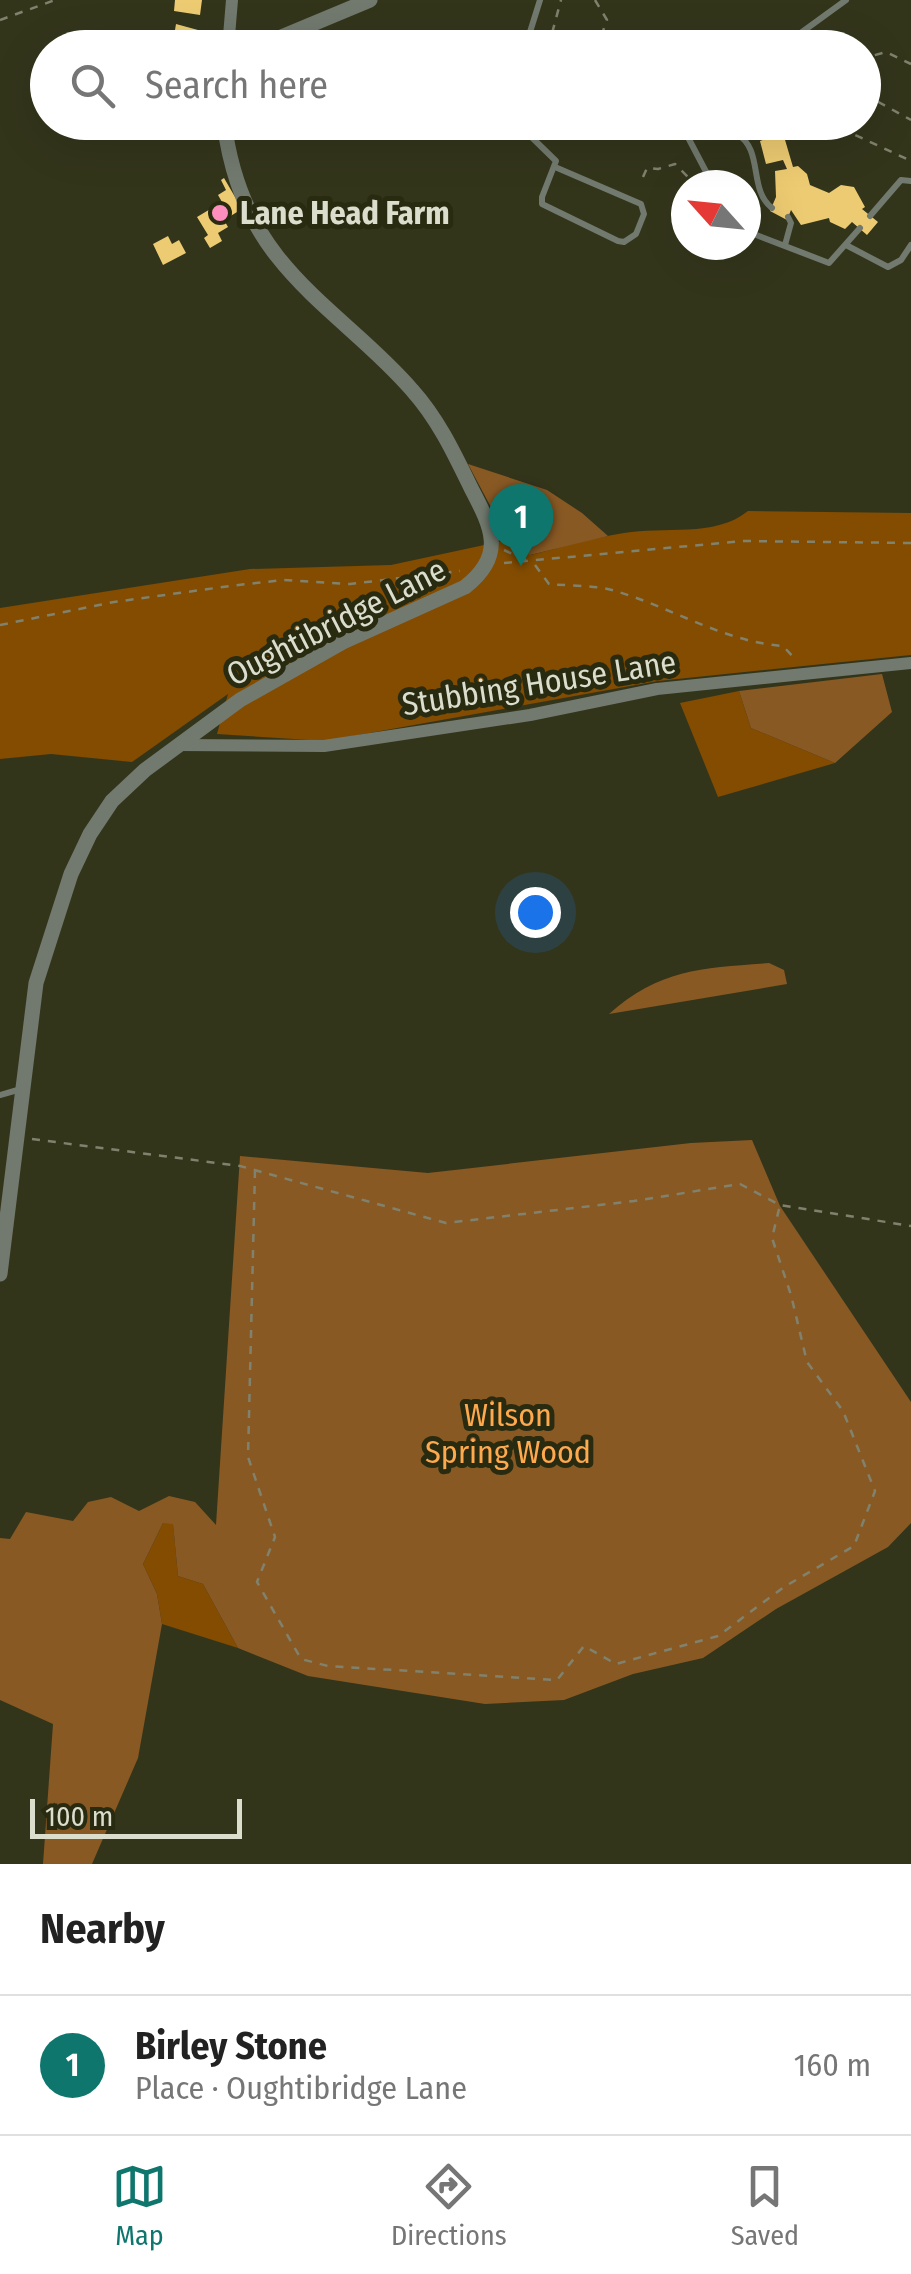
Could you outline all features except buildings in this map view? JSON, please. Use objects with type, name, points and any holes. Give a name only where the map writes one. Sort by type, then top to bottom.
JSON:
[{"type":"street","points":[[230,30],[232,0]]},
{"type":"street","points":[[299,30],[370,0]]},
{"type":"street","points":[[227,140],[252,216],[275,254],[308,291],[408,386],[444,433],[492,534],[487,563]]},
{"type":"street","name":"Oughtibridge Lane","points":[[0,1274],[36,983],[70,874],[112,801],[176,745],[278,676],[465,587],[487,563]]},
{"type":"street","name":"Stubbing House Lane","points":[[176,745],[324,746],[530,715],[657,690],[911,663]]},
{"type":"lane","points":[[531,30],[540,0]]},
{"type":"lane","points":[[805,30],[846,0]]},
{"type":"lane","points":[[535,140],[556,161],[542,197],[546,208],[618,240],[630,240],[636,234],[644,214],[641,204],[555,167]]},
{"type":"lane","points":[[689,140],[705,170]]},
{"type":"lane","points":[[743,140],[753,155],[761,198],[772,208]]},
{"type":"lane","points":[[870,216],[901,180],[911,181]]},
{"type":"lane","points":[[786,245],[791,223],[788,217]]},
{"type":"lane","points":[[761,236],[828,263],[860,228]]},
{"type":"lane","points":[[846,245],[888,268],[901,260],[911,245]]},
{"type":"lane","points":[[0,1095],[22,1089]]},
{"type":"path","points":[[0,20],[55,0]]},
{"type":"path","points":[[553,30],[562,0]]},
{"type":"path","points":[[596,0],[607,20],[603,30]]},
{"type":"path","points":[[881,54],[886,52],[911,64]]},
{"type":"path","points":[[881,103],[911,120]]},
{"type":"path","points":[[865,140],[911,162]]},
{"type":"path","points":[[643,176],[647,168],[675,164],[684,170]]},
{"type":"path","points":[[0,625],[114,602],[284,580],[350,584],[464,570],[487,563],[533,563],[743,541],[911,543]]},
{"type":"path","points":[[487,563],[502,550],[533,563],[546,575],[549,584],[610,590],[753,644],[782,646],[797,661],[797,674]]},
{"type":"path","points":[[18,1136],[255,1170],[446,1222],[634,1201],[740,1184],[780,1206],[911,1226]]},
{"type":"path","points":[[255,1170],[248,1456],[275,1537],[257,1582],[301,1659],[343,1667],[557,1680],[584,1646],[616,1664],[718,1636],[784,1587],[854,1546],[875,1491],[843,1411],[806,1362],[792,1295],[772,1238],[780,1206]]},
{"type":"shaded area","points":[[748,511],[911,513],[911,655],[658,681],[325,741],[217,734],[228,694],[132,762],[51,754],[0,759],[0,608],[250,569],[391,565],[503,541],[531,555],[624,533],[720,525]]},
{"type":"shaded area","points":[[739,691],[751,728],[835,763],[718,797],[680,703]]},
{"type":"shaded area","points":[[163,1523],[173,1523],[178,1576],[203,1584],[238,1648],[162,1624],[157,1594],[143,1564]]},
{"type":"green space","points":[[468,464],[547,490],[608,536],[530,555],[503,541],[493,511]]},
{"type":"green space","points":[[882,674],[892,712],[835,763],[751,728],[739,691]]},
{"type":"green space","points":[[769,963],[784,970],[787,984],[609,1014],[646,987],[665,979],[703,969]]},
{"type":"green space","name":"Wilson Spring Wood","points":[[752,1140],[780,1206],[911,1402],[911,1523],[888,1547],[776,1609],[703,1658],[633,1674],[564,1700],[485,1704],[308,1676],[238,1648],[203,1584],[178,1576],[173,1524],[163,1523],[143,1564],[157,1594],[162,1624],[138,1758],[92,1864],[43,1864],[53,1724],[0,1700],[0,1538],[10,1539],[26,1512],[73,1521],[88,1502],[111,1497],[139,1511],[169,1496],[195,1502],[216,1525],[240,1156],[428,1173],[691,1143]]},
{"type":"place","name":"Lane Head Farm","points":[[220,213]]},
{"type":"place","name":"Birley Stone","points":[[521,566]]}]
